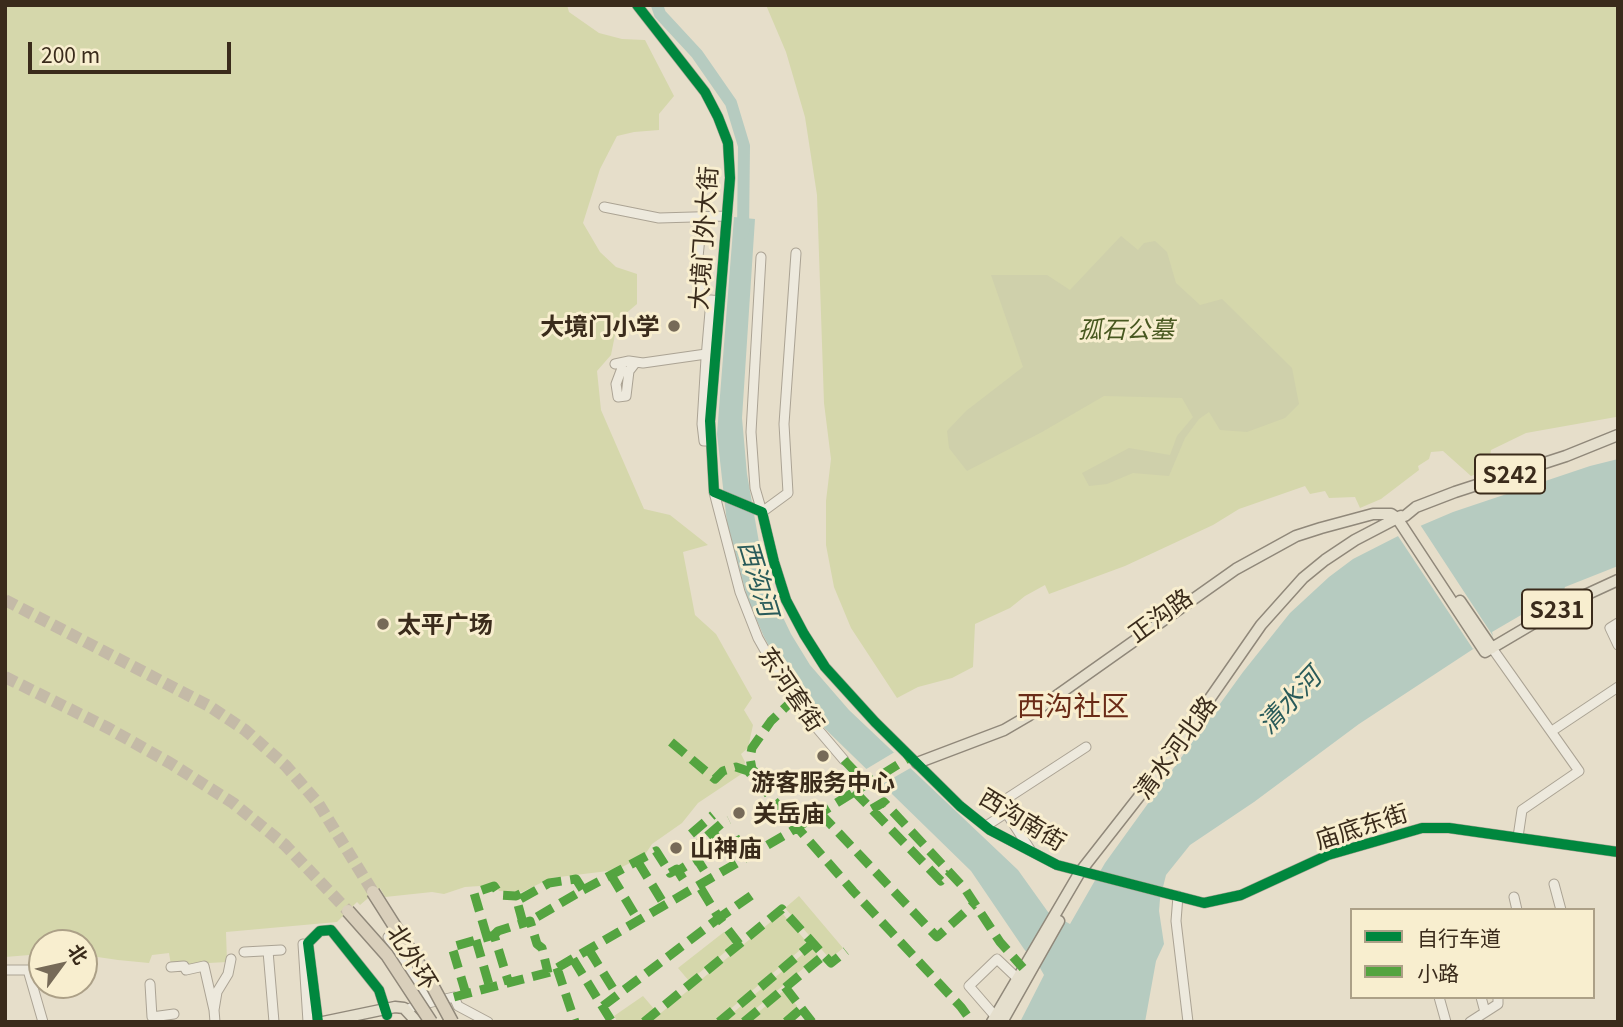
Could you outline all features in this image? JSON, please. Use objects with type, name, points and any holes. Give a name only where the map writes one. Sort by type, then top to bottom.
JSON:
[{"type":"highway","name":"北外环","points":[[373,892],[432,985],[452,1022]]},
{"type":"highway","name":"北外环","points":[[348,911],[387,955],[431,1022]]},
{"type":"main road","name":"S242","points":[[1404,521],[1416,507],[1566,456],[1618,435]]},
{"type":"main road","name":"正沟路","points":[[915,761],[999,726],[1028,710],[1199,587],[1278,540],[1296,532],[1373,510],[1387,508],[1399,511],[1404,521]]},
{"type":"main road","points":[[1404,521],[1489,645]]},
{"type":"main road","name":"清水河北路","points":[[997,1020],[1057,917],[1261,625],[1303,578],[1325,560],[1355,540],[1404,521]]},
{"type":"main road","name":"S231","points":[[1489,645],[1618,580]]},
{"type":"main road","name":"清水河北路","points":[[997,1020],[1017,978],[1031,963]]},
{"type":"main road","points":[[358,1022],[386,1012]]},
{"type":"main road","points":[[320,1022],[386,1012],[406,1016],[417,1022]]},
{"type":"street","name":"大境门外大街","points":[[637,5],[698,81],[718,117],[728,143],[730,163],[727,216],[715,301],[710,441],[719,494]]},
{"type":"street","points":[[604,207],[659,218],[727,216]]},
{"type":"street","points":[[702,218],[697,267],[700,292],[705,300],[715,301],[706,354],[702,424],[703,439],[710,441]]},
{"type":"street","points":[[758,510],[788,493],[784,424],[796,253]]},
{"type":"street","points":[[761,257],[751,432],[758,510],[786,600],[804,634],[825,667],[851,697],[915,761]]},
{"type":"street","points":[[636,362],[629,371],[626,396],[618,397],[616,384],[619,366],[629,361],[706,354]]},
{"type":"street","points":[[719,494],[758,510]]},
{"type":"street","name":"东河套街","points":[[719,494],[740,592],[758,638],[793,700],[844,760]]},
{"type":"street","points":[[1618,623],[1610,628],[1618,645]]},
{"type":"street","points":[[1489,645],[1488,656],[1501,662],[1579,771],[1522,810],[1518,838]]},
{"type":"street","points":[[1552,732],[1618,687]]},
{"type":"street","points":[[1033,853],[1000,803],[1086,747]]},
{"type":"street","name":"西沟南街","points":[[915,761],[960,806],[986,827],[1033,853],[1057,865],[1165,893]]},
{"type":"street","points":[[986,827],[1006,813]]},
{"type":"street","name":"庙底东街","points":[[1165,893],[1204,903],[1241,895],[1328,855],[1422,828],[1435,827],[1618,852]]},
{"type":"street","points":[[1554,884],[1560,908]]},
{"type":"street","points":[[1178,896],[1176,921],[1188,1022]]},
{"type":"street","points":[[1514,897],[1517,908]]},
{"type":"street","points":[[320,1022],[308,943],[320,931],[331,930],[379,990],[386,1012]]},
{"type":"street","points":[[388,937],[429,1002]]},
{"type":"street","points":[[303,944],[309,1022]]},
{"type":"street","points":[[244,952],[281,950]]},
{"type":"street","points":[[268,951],[274,1022]]},
{"type":"street","points":[[214,1010],[217,992],[228,974],[231,959]]},
{"type":"street","points":[[997,1020],[969,986],[997,959],[1017,978]]},
{"type":"street","points":[[171,967],[184,966],[186,970],[204,967],[215,1022]]},
{"type":"street","points":[[5,970],[28,970],[43,1022]]},
{"type":"street","points":[[150,984],[152,1017],[160,1019],[174,1014]]},
{"type":"street","points":[[406,1016],[429,1002],[454,997],[458,1006],[488,1022]]},
{"type":"street","points":[[1440,999],[1446,1022]]},
{"type":"street","points":[[1482,999],[1485,1012]]},
{"type":"street","points":[[1469,1022],[1498,1004],[1498,999]]},
{"type":"green space","points":[[5,5],[567,5],[569,12],[599,33],[622,39],[645,40],[674,96],[659,114],[659,130],[617,136],[600,169],[583,223],[600,252],[616,267],[637,274],[637,304],[618,320],[611,355],[597,371],[601,410],[644,509],[670,515],[708,545],[683,552],[695,615],[716,634],[752,698],[744,710],[753,725],[748,748],[741,754],[745,762],[743,773],[698,803],[682,823],[652,844],[644,856],[616,870],[551,878],[522,892],[499,891],[495,885],[465,887],[444,894],[432,892],[385,897],[380,888],[360,905],[357,902],[337,922],[226,932],[227,962],[171,965],[169,953],[152,955],[149,963],[98,957],[98,929],[28,929],[28,955],[5,957]]},
{"type":"green space","points":[[766,5],[1618,5],[1618,419],[1616,417],[1526,433],[1491,450],[1488,470],[1471,476],[1443,451],[1431,452],[1429,459],[1418,466],[1419,470],[1381,499],[1360,508],[1355,497],[1329,498],[1325,491],[1310,494],[1305,486],[1239,509],[1213,525],[1125,566],[1049,594],[1045,585],[1025,596],[1010,608],[975,624],[973,667],[952,678],[918,687],[897,698],[851,628],[834,587],[826,545],[826,501],[831,459],[824,403],[817,195],[805,117],[786,52]]},
{"type":"green space","name":"孤石公墓","points":[[1121,236],[1138,250],[1144,243],[1155,241],[1167,252],[1176,283],[1200,305],[1222,299],[1292,368],[1299,404],[1285,418],[1247,432],[1220,430],[1209,412],[1199,419],[1185,438],[1169,476],[1133,473],[1107,484],[1089,486],[1082,473],[1129,448],[1170,455],[1177,436],[1193,417],[1182,398],[1104,396],[967,471],[949,448],[947,431],[966,411],[1023,367],[991,275],[1047,275],[1070,290]]},
{"type":"green space","points":[[799,896],[843,948],[830,959],[785,908]]},
{"type":"green space","points":[[783,914],[805,940],[806,945],[715,1022],[650,1022],[779,915]]},
{"type":"green space","points":[[724,932],[734,945],[689,981],[678,968]]},
{"type":"green space","points":[[813,948],[818,956],[740,1022],[722,1022]]},
{"type":"green space","points":[[782,992],[786,992],[797,1006],[782,1022],[747,1022]]},
{"type":"green space","points":[[643,996],[655,1010],[640,1022],[617,1021],[614,1016]]},
{"type":"water","name":"清水河","points":[[734,217],[755,219],[742,418],[747,474],[760,548],[778,607],[810,665],[849,710],[1018,870],[1048,912],[1070,924],[1105,863],[1243,672],[1290,613],[1353,559],[1453,512],[1618,459],[1618,566],[1565,587],[1492,632],[1493,636],[1359,724],[1254,802],[1190,845],[1166,875],[1159,911],[1164,944],[1156,961],[1145,1022],[1020,1022],[1044,975],[1040,968],[971,871],[813,717],[801,702],[764,637],[747,597],[727,523],[717,434]]},
{"type":"pier","points":[[1419,523],[1493,636],[1473,649],[1396,533]]},
{"type":"pier","points":[[898,750],[914,766],[879,786],[863,771]]},
{"type":"waterway","name":"西沟河","points":[[657,5],[660,14],[697,54],[731,103],[744,146],[743,233]]},
{"type":"tunnel","points":[[5,600],[209,706],[245,730],[286,766],[318,803],[373,892]]},
{"type":"tunnel","points":[[5,677],[108,728],[233,803],[285,845],[348,911]]},
{"type":"marked path","points":[[759,776],[752,769],[752,748],[771,721],[793,700]]},
{"type":"marked path","points":[[671,742],[715,779],[723,771],[736,767],[748,771],[972,1022]]},
{"type":"marked path","points":[[454,997],[550,972],[790,832],[910,757]]},
{"type":"marked path","points":[[844,760],[866,783]]},
{"type":"marked path","points":[[854,791],[941,881],[950,873]]},
{"type":"marked path","points":[[872,809],[884,802],[965,889],[1000,942],[1023,968]]},
{"type":"marked path","points":[[820,813],[937,937],[974,904]]},
{"type":"marked path","points":[[691,834],[713,815]]},
{"type":"marked path","points":[[713,832],[720,842],[702,852],[698,844],[721,824],[729,820]]},
{"type":"marked path","points":[[726,848],[744,837],[754,852]]},
{"type":"marked path","points":[[583,890],[656,851],[670,873],[677,869],[678,871]]},
{"type":"marked path","points":[[683,879],[678,871],[697,859],[709,878]]},
{"type":"marked path","points":[[638,862],[664,904]]},
{"type":"marked path","points":[[611,875],[638,920]]},
{"type":"marked path","points":[[523,923],[517,901],[549,883],[576,879],[583,890],[530,921]]},
{"type":"marked path","points":[[603,1006],[719,918],[698,884]]},
{"type":"marked path","points":[[487,937],[474,893],[494,886],[500,895],[516,896],[526,891]]},
{"type":"marked path","points":[[739,944],[719,918],[752,895]]},
{"type":"marked path","points":[[644,1022],[782,909],[831,963],[846,951]]},
{"type":"marked path","points":[[494,935],[498,931],[530,921],[537,944],[542,948],[548,973]]},
{"type":"marked path","points":[[466,994],[452,947],[494,935],[509,984]]},
{"type":"marked path","points":[[476,940],[490,988]]},
{"type":"marked path","points":[[719,1022],[813,943]]},
{"type":"marked path","points":[[589,950],[617,995]]},
{"type":"marked path","points":[[744,1022],[824,955]]},
{"type":"marked path","points":[[573,959],[612,1022]]},
{"type":"marked path","points":[[557,968],[575,1022]]},
{"type":"marked path","points":[[785,987],[812,1022]]},
{"type":"marked path","points":[[786,1022],[802,1008]]},
{"type":"cycle path","points":[[637,5],[705,92],[728,143],[730,178],[710,421],[714,492],[762,512],[786,600],[825,667],[875,722],[960,806],[990,830],[1057,865],[1204,903],[1241,895],[1328,855],[1422,828],[1449,828],[1618,852]]},
{"type":"cycle path","points":[[318,1022],[308,943],[320,931],[331,930],[379,990],[387,1015]]},
{"type":"place","name":"大境门小学","points":[[674,326]]},
{"type":"place","name":"太平广场","points":[[383,624]]},
{"type":"place","name":"游客服务中心","points":[[823,756]]},
{"type":"place","name":"关岳庙","points":[[739,813]]},
{"type":"place","name":"山神庙","points":[[676,848]]},
{"type":"district","name":"西沟社区","points":[[1073,705]]}]
